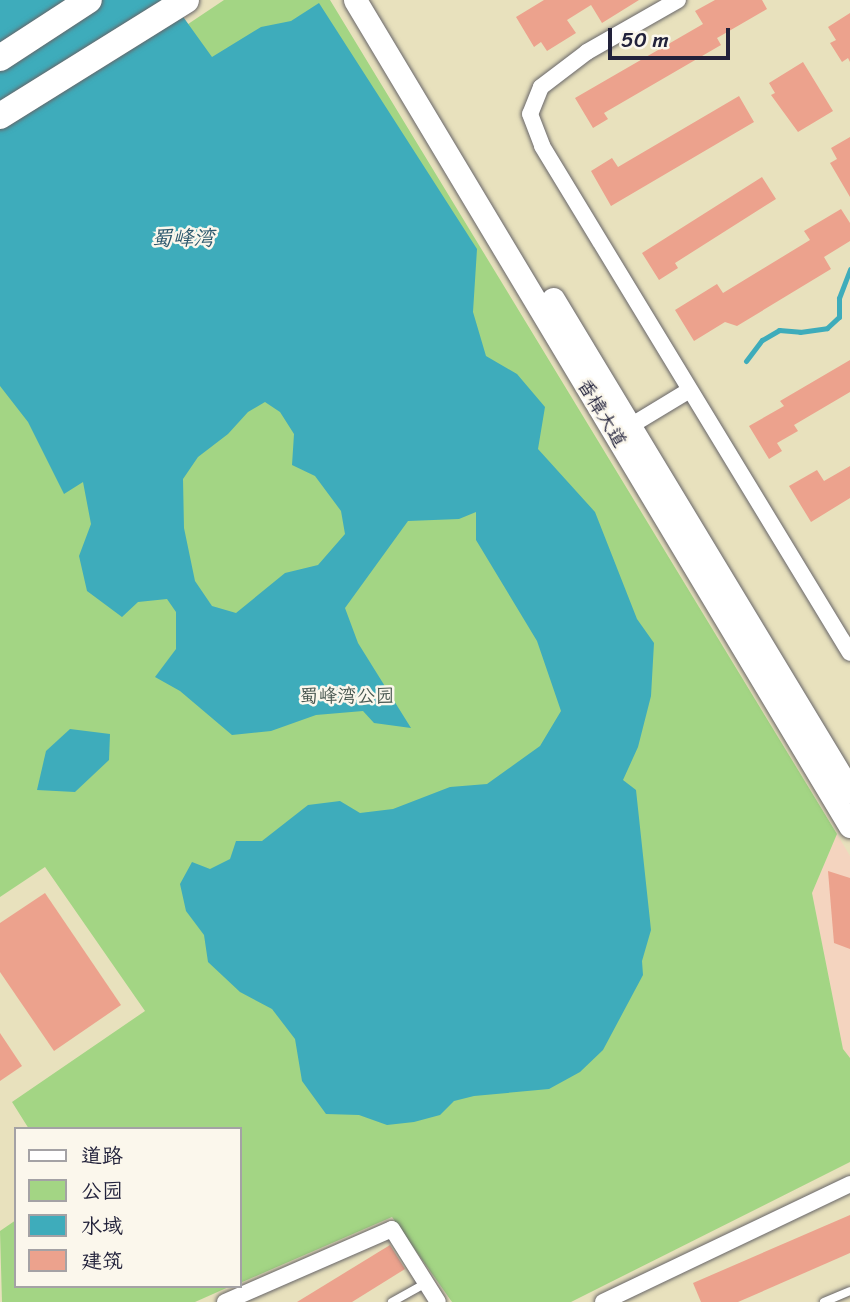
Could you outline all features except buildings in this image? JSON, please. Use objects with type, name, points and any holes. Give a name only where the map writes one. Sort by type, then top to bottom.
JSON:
[{"type":"main road","points":[[0,58],[89,0]]},
{"type":"main road","points":[[0,116],[184,1]]},
{"type":"street","name":"香樟大道","points":[[355,0],[622,431],[850,791]]},
{"type":"street","name":"香樟大道","points":[[372,0],[848,818]]},
{"type":"street","points":[[678,0],[587,52],[568,66],[541,87],[530,114],[541,146],[850,653]]},
{"type":"street","points":[[622,431],[688,391]]},
{"type":"street","points":[[603,1302],[850,1184]]},
{"type":"street","points":[[225,1302],[255,1296],[392,1229],[438,1302]]},
{"type":"lane","points":[[392,1302],[426,1283]]},
{"type":"lane","points":[[824,1302],[850,1291]]},
{"type":"shaded area","points":[[837,834],[850,856],[850,1058],[843,1049],[812,893]]},
{"type":"green space","name":"蜀峰湾公园","points":[[224,0],[330,0],[837,834],[812,893],[843,1049],[850,1058],[850,1162],[571,1302],[452,1302],[392,1217],[242,1282],[242,1127],[28,1127],[12,1102],[145,1011],[45,867],[0,897],[0,150]]},
{"type":"green space","points":[[14,1221],[14,1288],[226,1288],[195,1302],[2,1302],[0,1231]]},
{"type":"water","name":"蜀峰湾","points":[[0,0],[171,0],[212,57],[261,27],[291,21],[319,3],[477,249],[473,312],[486,356],[517,374],[545,407],[538,449],[595,512],[637,619],[654,643],[651,696],[638,747],[623,780],[636,790],[651,930],[642,961],[643,975],[603,1050],[580,1072],[549,1089],[474,1096],[454,1101],[440,1115],[414,1122],[387,1125],[359,1115],[326,1114],[302,1081],[295,1039],[272,1009],[240,992],[208,962],[204,935],[186,911],[180,884],[192,862],[210,869],[230,859],[236,841],[262,841],[308,805],[340,801],[360,813],[393,809],[450,787],[487,784],[540,746],[561,711],[537,641],[476,540],[476,512],[459,519],[408,521],[345,608],[358,643],[411,728],[374,723],[363,711],[316,715],[271,731],[232,735],[180,691],[155,677],[176,649],[176,612],[167,599],[138,602],[122,617],[87,591],[79,556],[91,524],[83,482],[64,494],[28,422],[0,386]],"holes":[[[265,402],[280,412],[294,434],[292,465],[315,476],[341,511],[345,534],[318,565],[285,573],[236,613],[212,606],[195,581],[184,528],[183,479],[198,457],[228,434],[248,412]]]},
{"type":"water","points":[[70,729],[110,734],[109,760],[75,792],[37,790],[46,751]]},
{"type":"waterway","points":[[746,361],[762,340],[779,330],[800,332],[827,328],[839,317],[839,298],[850,269]]}]
